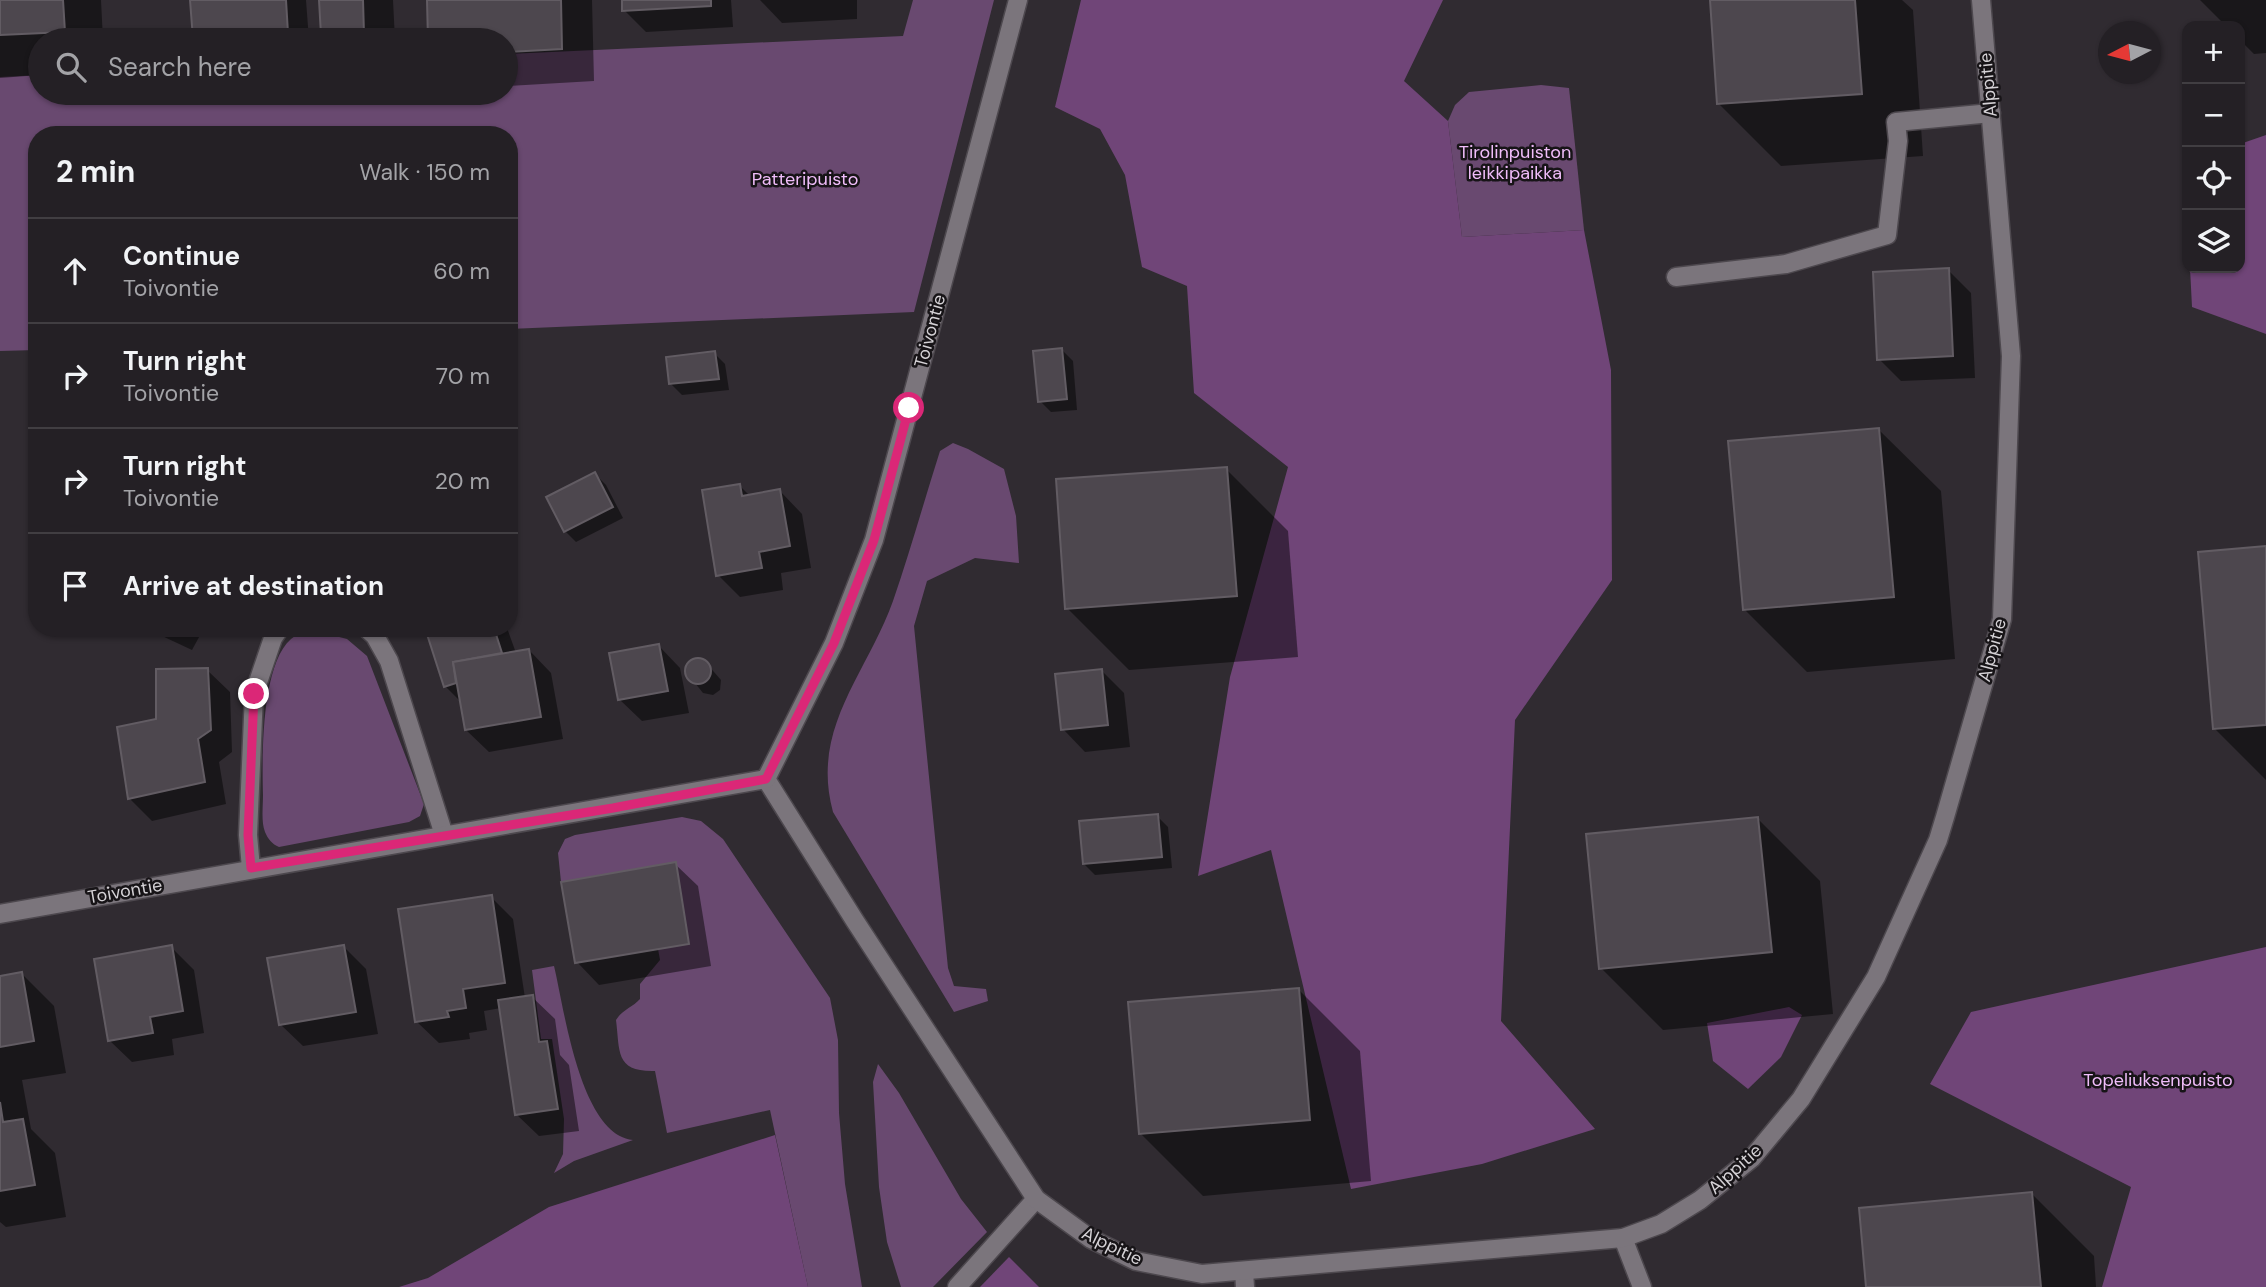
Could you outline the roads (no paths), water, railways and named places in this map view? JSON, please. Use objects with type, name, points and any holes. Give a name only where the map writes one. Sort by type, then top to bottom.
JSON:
[{"type":"street","name":"Toivontie","points":[[0,914],[766,779],[834,643],[874,540],[1018,0]]},
{"type":"street","name":"Alppitie","points":[[766,779],[1036,1199],[1090,1239],[1136,1261],[1244,1279],[1623,1238],[1661,1224],[1700,1200],[1752,1158],[1801,1099],[1876,977],[1938,840],[2002,619],[2011,356],[1981,0]]},
{"type":"street","points":[[1676,277],[1786,264],[1887,235],[1898,141],[1896,122],[1991,113]]},
{"type":"street","points":[[251,868],[248,835],[254,694],[274,637]]},
{"type":"street","points":[[376,637],[389,661],[444,835]]},
{"type":"street","points":[[957,1287],[1036,1199]]},
{"type":"street","points":[[1623,1238],[1643,1287]]},
{"type":"park label","name":"Tirolinpuiston leikkipaikka","points":[[1515,162]]},
{"type":"park label","name":"Patteripuisto","points":[[805,179]]},
{"type":"park label","name":"Topeliuksenpuisto","points":[[2158,1080]]}]
